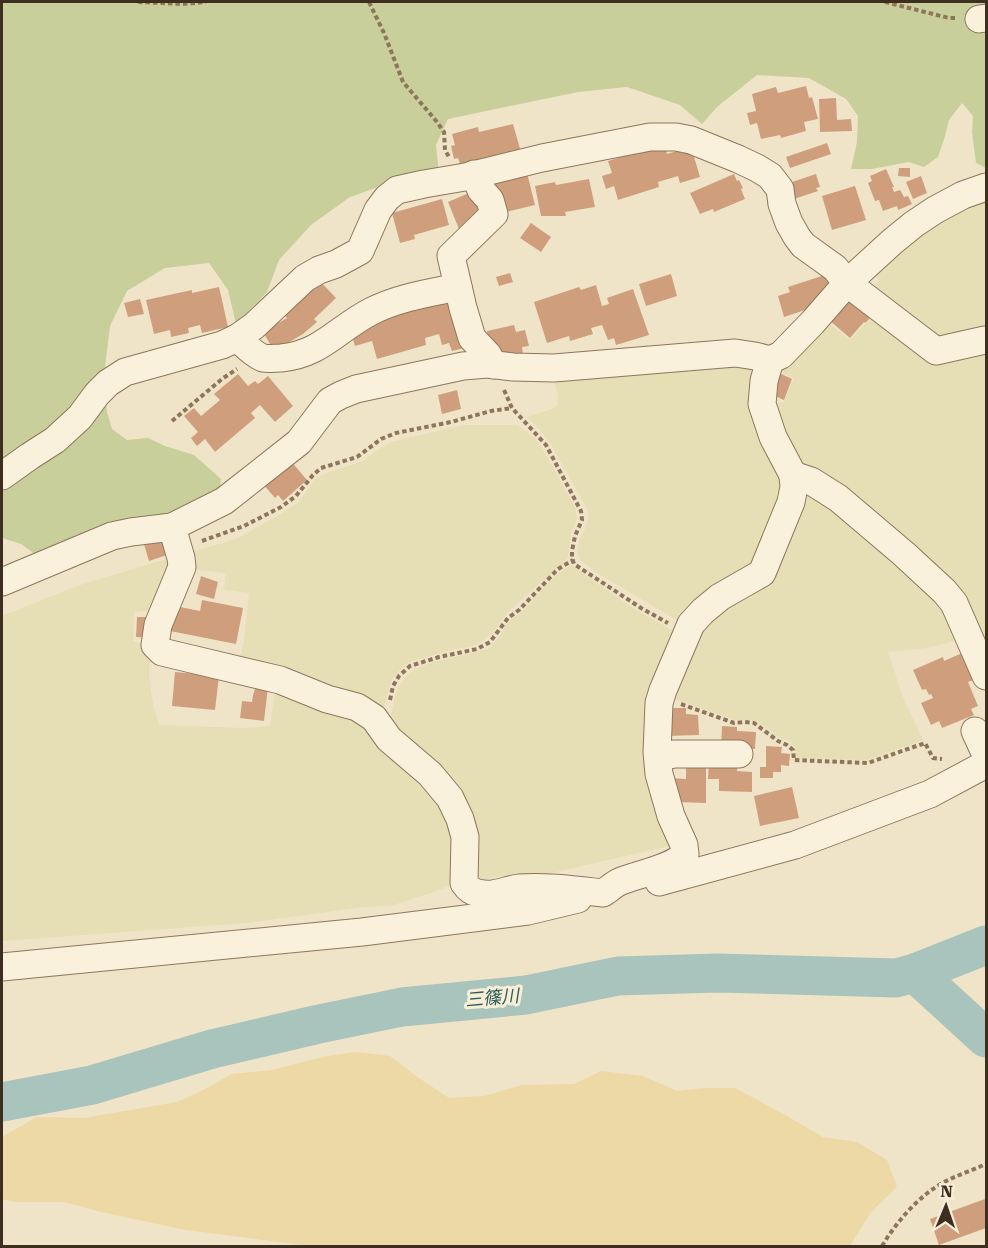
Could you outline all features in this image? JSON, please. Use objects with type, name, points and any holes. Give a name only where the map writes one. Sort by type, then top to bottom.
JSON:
[{"type":"street","points":[[2,476],[55,440],[80,417],[108,383],[125,372],[222,345],[237,338],[254,326],[305,278],[360,251],[378,210],[387,198],[398,190],[650,137],[676,137],[691,140],[738,159],[770,176],[780,189],[782,204],[789,223],[803,245],[835,268],[847,283],[936,351],[985,340]]},
{"type":"street","points":[[469,175],[490,200],[494,214],[451,255],[472,338],[488,354],[493,365]]},
{"type":"street","points":[[2,582],[112,536],[131,532],[175,538],[299,442],[330,401],[341,395],[379,384],[463,366],[554,368],[735,353],[770,360],[781,355],[847,283],[893,241],[935,210],[963,195],[987,187]]},
{"type":"street","points":[[237,338],[264,358],[305,354],[370,312],[422,294],[458,288]]},
{"type":"street","points":[[175,538],[182,567],[158,625],[155,645],[162,652],[280,680],[327,699],[357,707],[374,718],[389,739],[430,774],[450,798],[465,837],[464,883],[468,889],[477,893],[494,895],[518,888],[603,893],[618,883],[680,859],[684,854],[684,845],[671,816],[659,774],[659,703],[691,624],[720,597],[762,573],[791,502],[794,487],[793,475],[773,437],[762,404],[764,381],[770,360]]},
{"type":"street","points":[[793,475],[811,481],[838,498],[944,591],[954,603],[987,676]]},
{"type":"street","points":[[658,756],[739,754]]},
{"type":"street","points":[[2,967],[362,932],[528,911],[603,893],[635,888],[795,845],[930,794],[987,764]]},
{"type":"path","points":[[138,2],[183,4],[206,2]]},
{"type":"path","points":[[369,2],[403,82],[438,122],[444,132],[446,150],[450,159],[469,175]]},
{"type":"path","points":[[885,2],[949,18],[983,18]]},
{"type":"path","points":[[172,421],[232,371],[261,362],[264,358]]},
{"type":"path","points":[[493,365],[512,408],[546,445],[581,511],[582,520],[572,551],[574,564],[641,608],[687,633]]},
{"type":"path","points":[[175,538],[226,533],[263,517],[296,496],[321,468],[357,457],[381,439],[396,433],[512,408]]},
{"type":"path","points":[[380,726],[393,686],[399,676],[410,666],[438,657],[477,650],[490,642],[508,618],[519,610],[558,569],[573,560]]},
{"type":"path","points":[[661,697],[723,720],[734,723],[754,723],[793,750],[794,760],[868,763],[925,743],[933,758],[946,760]]},
{"type":"path","points":[[882,1246],[906,1214],[939,1185],[987,1164]]},
{"type":"shaded area","points":[[986,195],[986,636],[979,638],[793,462],[772,404],[784,402],[794,378],[779,371],[826,321],[850,340],[884,304],[869,291],[879,281],[872,271],[919,232]]},
{"type":"shaded area","points":[[754,365],[783,480],[760,565],[682,623],[597,573],[580,560],[577,552],[579,541],[589,515],[550,443],[527,417],[557,406],[558,395],[553,376]]},
{"type":"shaded area","points":[[462,425],[517,425],[534,437],[575,507],[577,518],[571,532],[568,558],[507,613],[495,630],[482,642],[410,662],[399,671],[392,679],[382,713],[238,665],[244,641],[249,593],[224,590],[226,573],[190,569],[189,553],[238,538],[299,502],[315,479],[363,461],[391,442]]},
{"type":"shaded area","points":[[800,483],[925,584],[962,639],[927,648],[888,652],[902,695],[923,740],[867,760],[796,758],[795,747],[789,741],[778,737],[760,723],[751,720],[735,720],[669,697],[689,645],[734,596]]},
{"type":"shaded area","points":[[176,556],[156,610],[134,612],[133,641],[149,646],[149,673],[153,705],[159,725],[244,728],[270,726],[274,698],[279,686],[366,723],[454,819],[457,883],[390,906],[365,907],[246,923],[2,941],[2,616],[77,586]]},
{"type":"shaded area","points":[[571,565],[639,612],[680,634],[655,695],[678,844],[508,883],[503,876],[473,881],[472,853],[389,724],[397,689],[406,676],[415,669],[430,663],[488,649],[499,637],[507,623],[523,611],[555,576]]},
{"type":"green space","points":[[2,2],[986,2],[986,168],[976,163],[972,132],[973,116],[962,103],[949,120],[938,157],[924,167],[909,162],[872,169],[851,169],[857,142],[858,116],[846,99],[809,78],[757,75],[717,107],[702,124],[680,105],[627,87],[578,92],[448,119],[436,145],[439,173],[395,181],[350,197],[311,225],[279,260],[267,292],[236,324],[228,290],[209,263],[165,268],[127,291],[110,326],[104,375],[107,412],[112,429],[127,440],[148,438],[194,455],[221,479],[219,494],[193,510],[36,555],[21,544],[2,538]]},
{"type":"sand","points":[[355,1052],[390,1056],[449,1098],[484,1096],[522,1085],[574,1084],[601,1071],[643,1076],[677,1091],[735,1088],[823,1137],[857,1142],[887,1160],[897,1187],[871,1212],[850,1246],[309,1246],[186,1230],[64,1202],[16,1202],[2,1199],[2,1137],[37,1117],[84,1118],[177,1102],[232,1074],[272,1070],[322,1057]]},
{"type":"building","points":[[806,86],[809,98],[812,97],[818,119],[804,122],[806,131],[781,138],[780,135],[761,139],[757,123],[750,125],[747,113],[756,111],[752,94],[776,87],[778,93]]},
{"type":"building","points":[[836,98],[837,120],[851,119],[852,131],[820,132],[819,99]]},
{"type":"building","points":[[513,124],[521,152],[461,167],[458,158],[454,159],[451,146],[455,145],[452,134],[478,127],[479,132]]},
{"type":"building","points":[[827,143],[831,154],[790,168],[786,157]]},
{"type":"building","points":[[644,150],[666,150],[667,154],[680,150],[681,153],[692,150],[700,177],[680,183],[678,176],[658,182],[659,187],[618,200],[614,186],[606,189],[602,176],[612,173],[608,161]]},
{"type":"building","points":[[899,168],[910,168],[910,177],[898,176]]},
{"type":"building","points":[[886,169],[894,192],[900,190],[904,197],[908,196],[912,204],[898,210],[897,206],[883,211],[879,200],[875,201],[868,183],[872,181],[870,176]]},
{"type":"building","points":[[527,173],[535,205],[502,213],[495,181]]},
{"type":"building","points":[[734,174],[743,188],[741,189],[745,199],[714,212],[713,209],[700,214],[690,193]]},
{"type":"building","points":[[816,174],[820,187],[816,188],[818,191],[794,199],[789,183]]},
{"type":"building","points":[[921,176],[927,193],[913,199],[906,182]]},
{"type":"building","points":[[589,179],[595,207],[565,212],[566,216],[541,216],[535,186]]},
{"type":"building","points":[[855,186],[866,220],[832,230],[822,196]]},
{"type":"building","points":[[469,193],[479,197],[480,220],[459,229],[448,202]]},
{"type":"building","points":[[442,199],[449,225],[414,235],[415,239],[400,243],[392,213]]},
{"type":"building","points":[[531,223],[551,237],[541,252],[520,238]]},
{"type":"building","points":[[510,273],[513,282],[499,286],[496,277]]},
{"type":"building","points":[[831,273],[835,284],[820,305],[784,317],[778,296],[790,292],[788,287]]},
{"type":"building","points":[[671,274],[677,296],[646,306],[639,284]]},
{"type":"building","points":[[318,279],[336,298],[314,319],[317,322],[303,334],[274,351],[263,332],[287,318],[280,310]]},
{"type":"building","points":[[596,285],[602,306],[609,304],[607,298],[633,289],[649,335],[616,345],[614,338],[608,340],[602,325],[591,328],[593,334],[570,341],[569,336],[547,343],[534,302],[579,287],[581,290]]},
{"type":"building","points":[[219,287],[228,327],[202,333],[200,325],[188,328],[189,333],[171,337],[170,330],[154,334],[146,300]]},
{"type":"building","points":[[852,295],[874,314],[850,338],[829,320]]},
{"type":"building","points":[[454,296],[468,347],[452,351],[449,343],[442,345],[439,334],[425,338],[426,345],[377,359],[372,341],[355,346],[351,332],[365,322]]},
{"type":"building","points":[[140,299],[144,314],[128,317],[124,303]]},
{"type":"building","points":[[514,325],[516,332],[525,330],[529,346],[522,347],[523,354],[501,359],[497,345],[490,346],[487,331]]},
{"type":"building","points":[[775,371],[792,379],[784,400],[766,392]]},
{"type":"building","points":[[238,374],[248,386],[255,381],[258,384],[268,376],[293,406],[275,422],[260,405],[251,413],[255,418],[215,452],[205,439],[197,446],[191,438],[198,432],[184,416],[194,408],[201,416],[220,400],[214,394]]},
{"type":"building","points":[[457,390],[461,409],[442,414],[438,395]]},
{"type":"building","points":[[290,460],[307,480],[283,501],[278,495],[275,498],[263,484]]},
{"type":"building","points":[[169,539],[173,553],[149,561],[143,541]]},
{"type":"building","points":[[201,576],[218,582],[214,599],[196,594]]},
{"type":"building","points":[[202,600],[243,608],[236,644],[170,631],[175,606],[200,611]]},
{"type":"building","points":[[137,617],[154,617],[153,638],[136,637]]},
{"type":"building","points":[[969,650],[981,677],[968,682],[978,706],[971,709],[974,715],[942,728],[939,721],[931,725],[921,703],[933,698],[926,689],[922,690],[913,670],[943,657],[944,661]]},
{"type":"building","points":[[175,672],[219,676],[215,710],[172,706]]},
{"type":"building","points":[[256,686],[268,687],[264,721],[240,718],[242,701],[252,702]]},
{"type":"building","points":[[671,708],[686,708],[686,714],[698,715],[699,735],[665,736]]},
{"type":"building","points":[[722,726],[737,727],[737,731],[756,732],[755,749],[721,748]]},
{"type":"building","points":[[766,746],[782,747],[781,753],[790,754],[789,766],[781,765],[781,772],[773,772],[773,778],[760,778],[760,767],[766,767]]},
{"type":"building","points":[[709,761],[738,762],[737,771],[752,772],[752,792],[719,791],[719,779],[708,779]]},
{"type":"building","points":[[686,768],[706,768],[706,803],[677,802],[670,778],[686,779]]},
{"type":"building","points":[[792,787],[799,818],[760,826],[754,796]]},
{"type":"building","points":[[985,1199],[986,1228],[939,1245],[930,1219]]},
{"type":"waterway","name":"三篠川","points":[[2,1102],[92,1085],[212,1049],[402,1007],[526,995],[618,976],[718,973],[896,978],[915,973],[986,945]]},
{"type":"waterway","points":[[915,973],[986,1038]]}]
